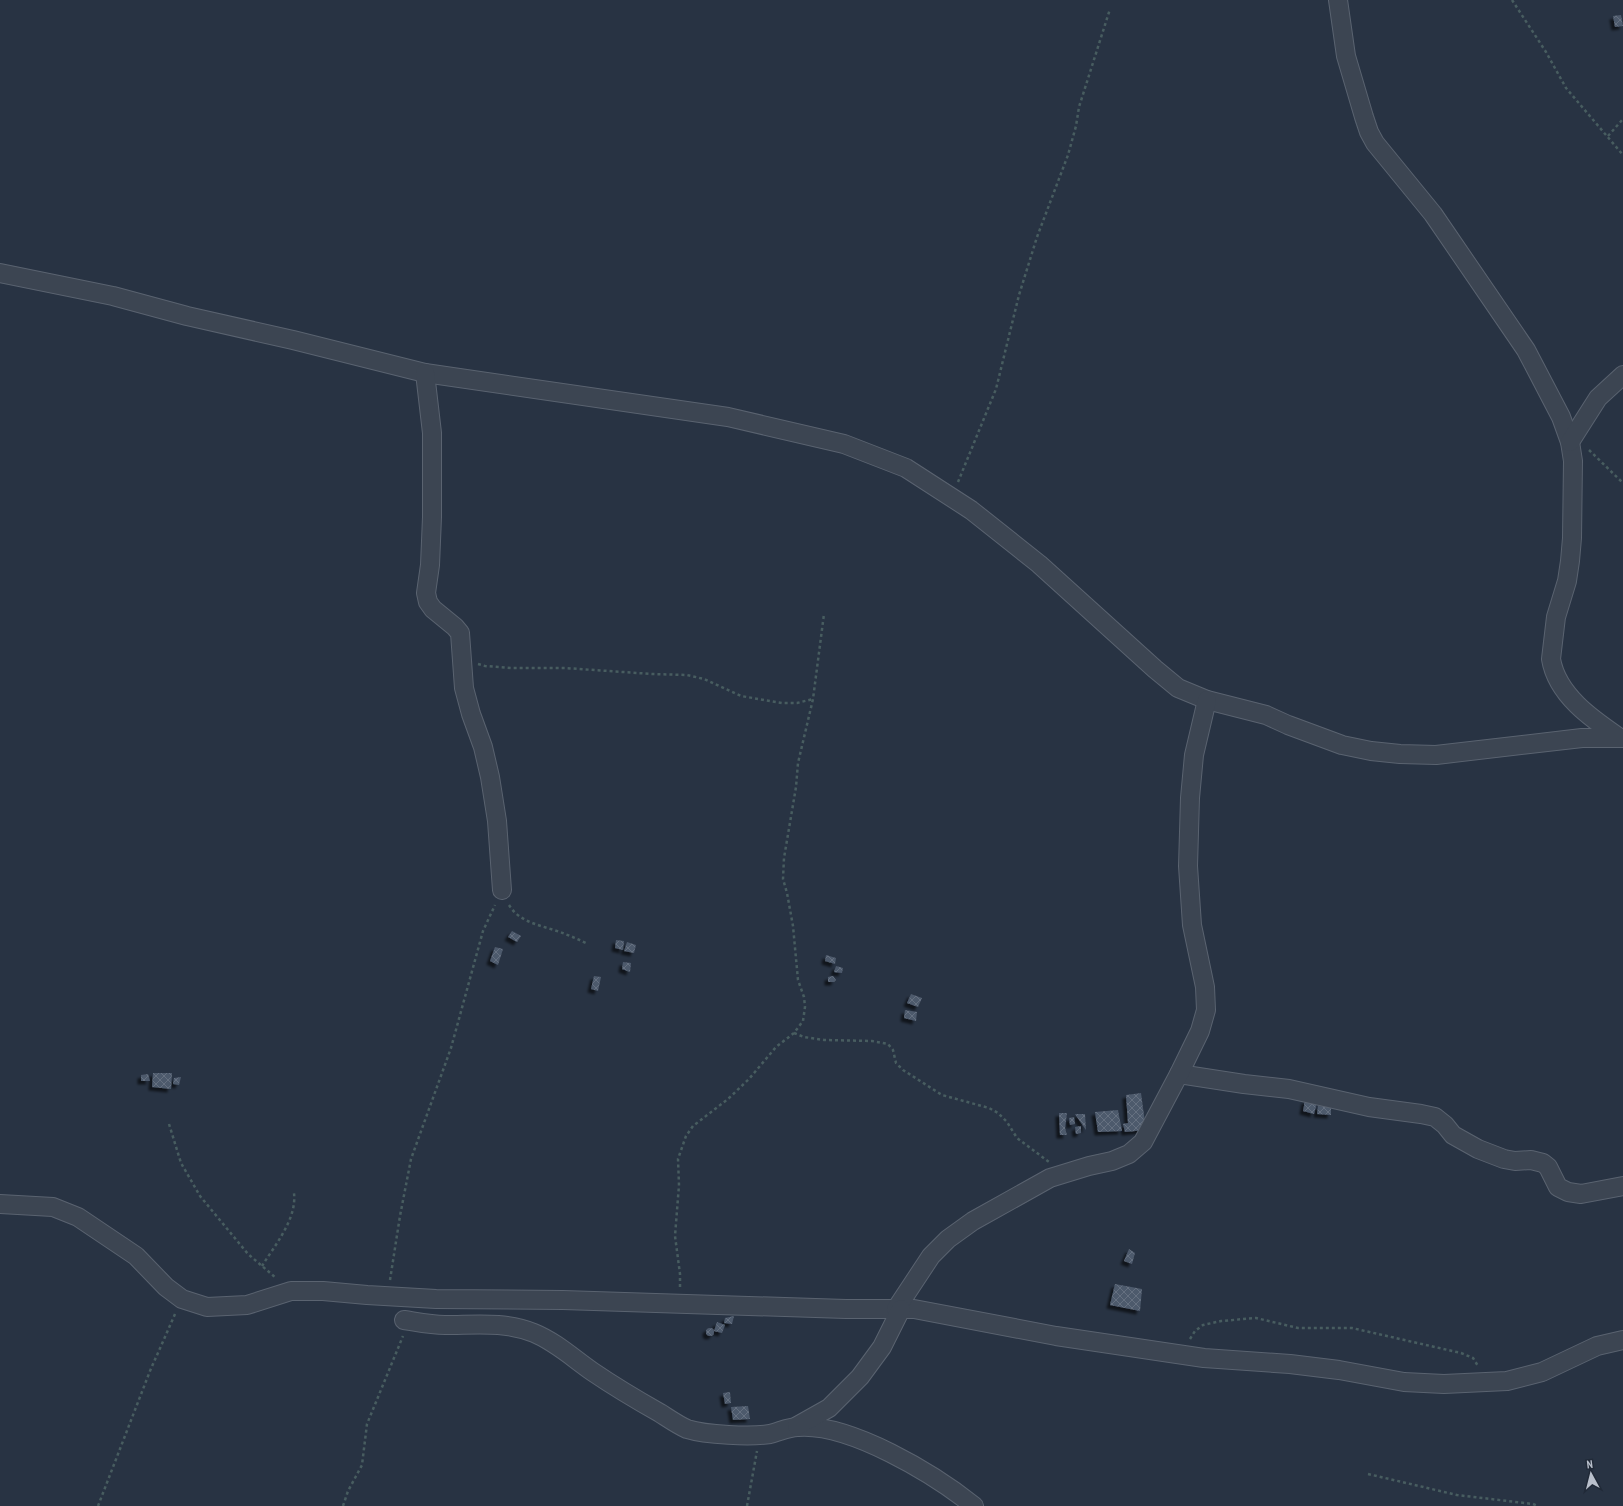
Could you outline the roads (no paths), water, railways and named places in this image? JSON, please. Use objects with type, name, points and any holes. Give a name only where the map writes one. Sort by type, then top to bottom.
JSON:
[{"type":"street","points":[[1338,0],[1346,56],[1369,132],[1375,143],[1433,214],[1526,350],[1573,438],[1572,538],[1566,581],[1556,617],[1551,659],[1552,666],[1560,684],[1592,720],[1622,738]]},
{"type":"street","points":[[0,273],[113,296],[187,316],[293,340],[425,373],[728,417],[844,444],[906,468],[971,510],[1039,564],[1178,688],[1207,700],[1266,715],[1288,725],[1342,744],[1371,751],[1400,754],[1436,755],[1582,738],[1622,738]]},
{"type":"street","points":[[425,373],[432,433],[432,517],[430,565],[426,593],[428,602],[433,609],[460,633],[464,688],[471,714],[483,747],[490,777],[497,822],[502,890]]},
{"type":"street","points":[[1573,438],[1598,398],[1623,375]]},
{"type":"street","points":[[404,1320],[443,1325],[477,1323],[514,1326],[535,1333],[556,1344],[593,1372],[623,1391],[687,1429],[725,1435],[770,1434],[797,1426],[829,1408],[860,1377],[882,1347],[898,1309],[931,1256],[948,1239],[973,1221],[1050,1178],[1112,1161],[1129,1154],[1143,1142],[1200,1031],[1206,1010],[1205,987],[1192,925],[1188,866],[1190,798],[1194,755],[1207,700]]},
{"type":"street","points":[[1179,1074],[1289,1089],[1369,1107],[1435,1117],[1445,1125],[1453,1135],[1478,1149],[1504,1159],[1543,1162],[1548,1167],[1558,1187],[1568,1192],[1581,1194],[1623,1186]]},
{"type":"street","points":[[0,1204],[53,1207],[78,1217],[136,1256],[166,1287],[182,1300],[207,1307],[247,1305],[291,1292],[323,1291],[436,1299],[563,1300],[846,1309],[914,1309],[1056,1336],[1204,1358],[1290,1364],[1339,1370],[1404,1382],[1444,1384],[1507,1381],[1542,1372],[1597,1346],[1623,1340]]},
{"type":"street","points":[[797,1426],[828,1429],[872,1444],[919,1469],[956,1492],[974,1506]]}]
